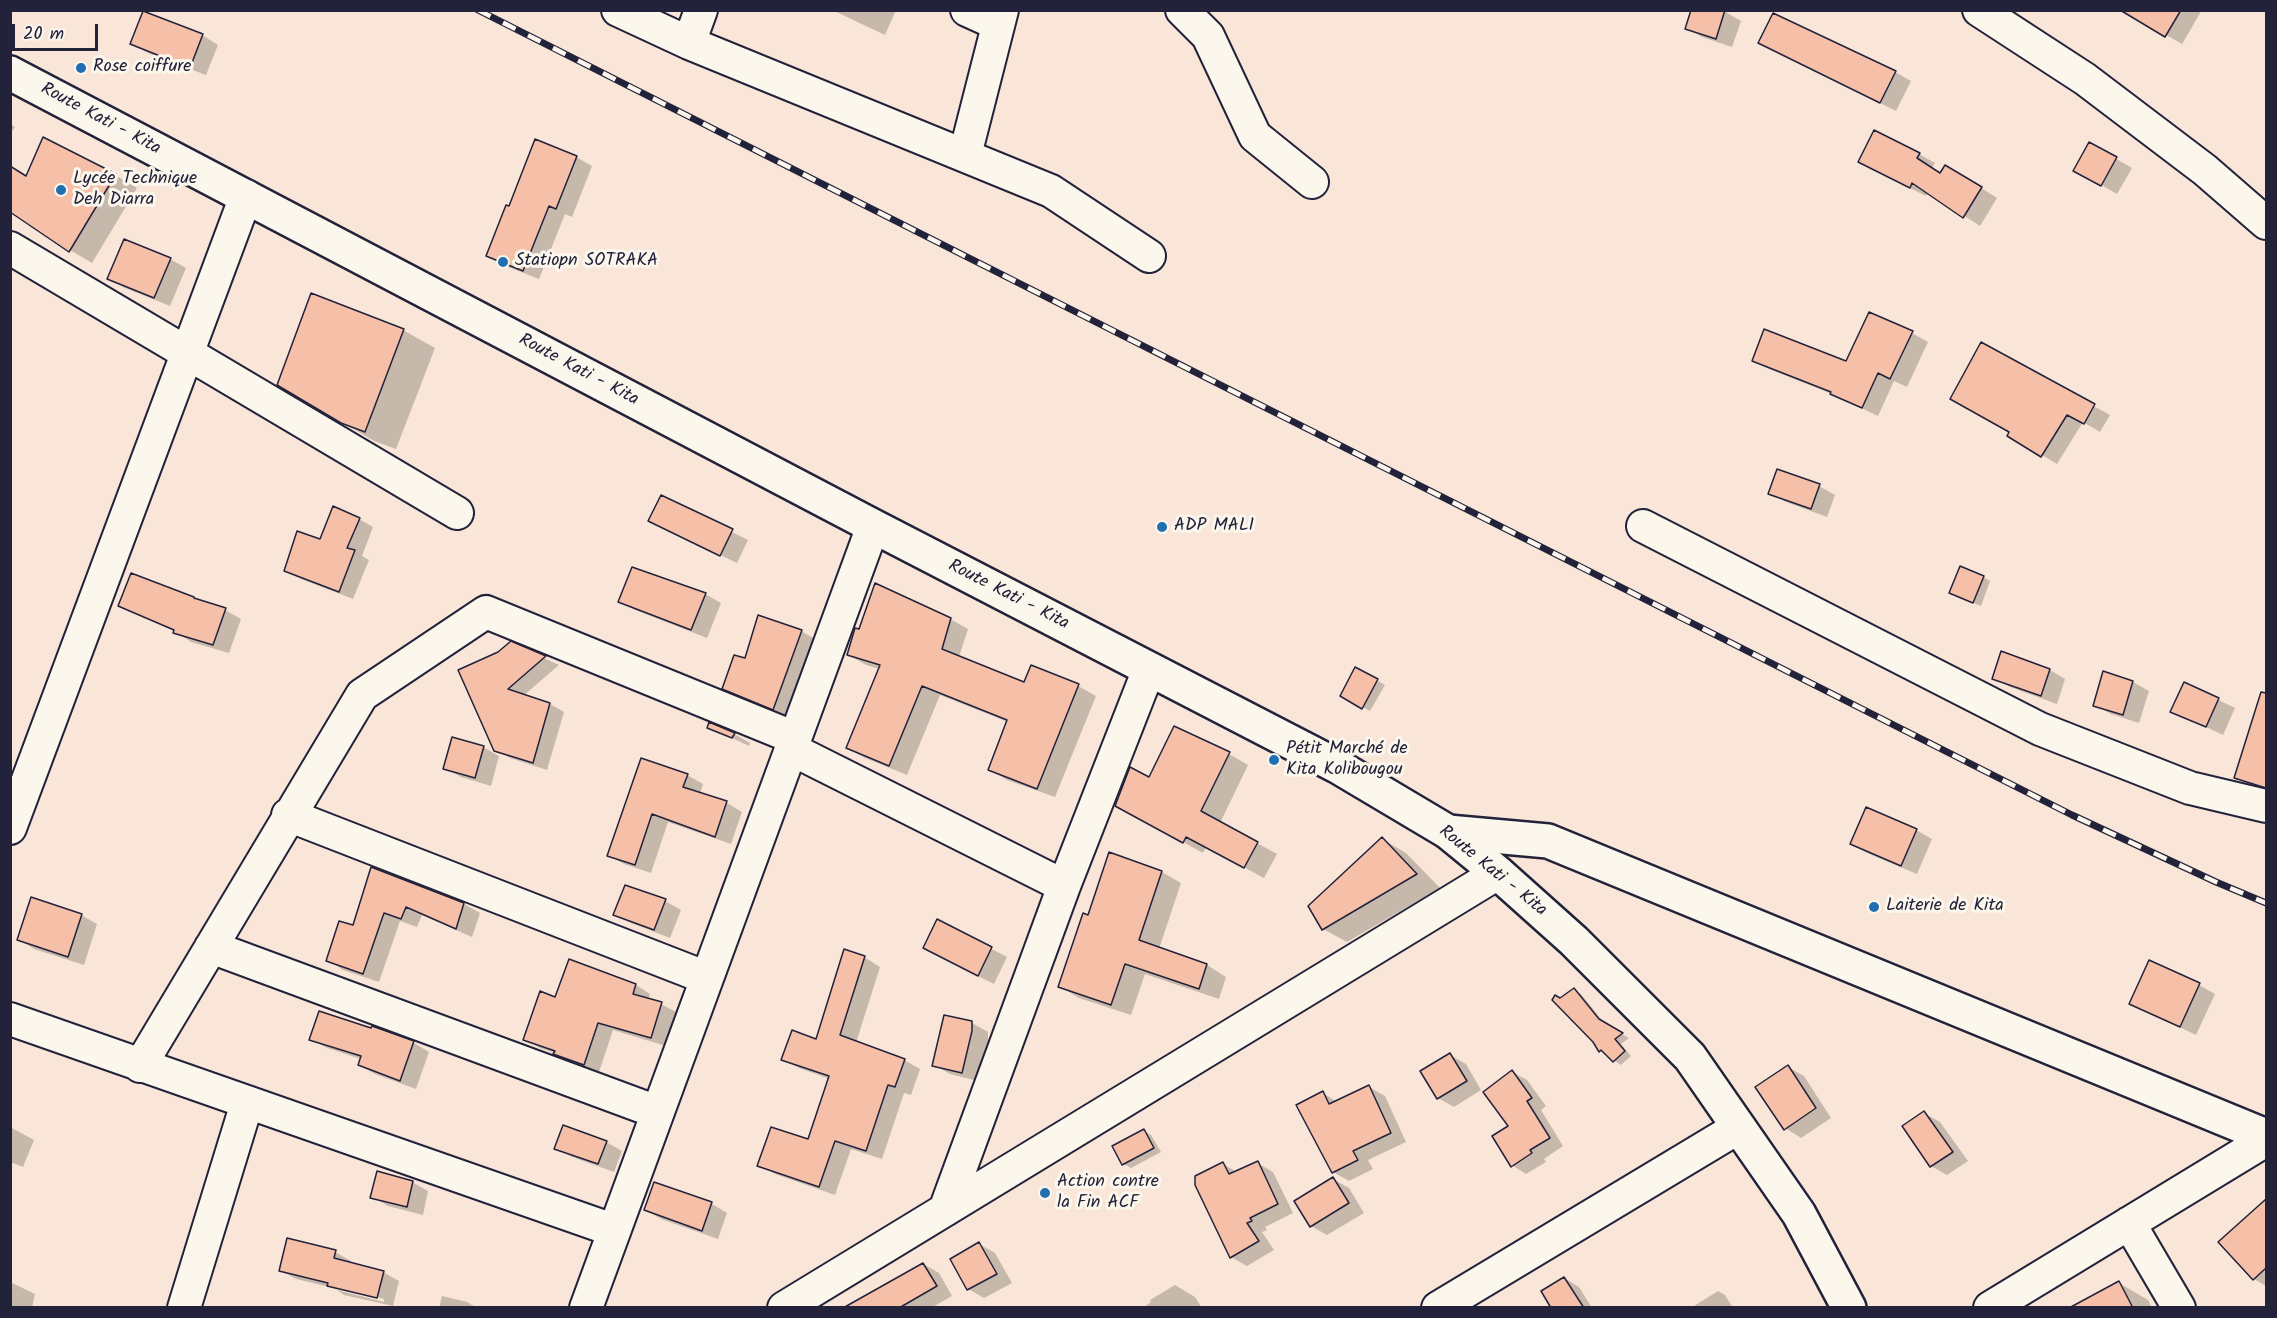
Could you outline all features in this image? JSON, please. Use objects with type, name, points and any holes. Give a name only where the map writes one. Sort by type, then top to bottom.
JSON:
[{"type":"main road","name":"Route Kati - Kita","points":[[10,73],[873,526],[1337,766],[1448,832],[1574,941],[1690,1057],[1798,1214],[1849,1308]]},
{"type":"main road","points":[[1448,832],[1548,841],[2266,1138]]},
{"type":"street","points":[[618,10],[689,43],[1051,191],[1149,256]]},
{"type":"street","points":[[689,43],[701,10]]},
{"type":"street","points":[[965,155],[1000,17],[967,10]]},
{"type":"street","points":[[1182,10],[1208,36],[1255,136],[1312,182]]},
{"type":"street","points":[[1987,13],[2085,79],[2205,170],[2266,223]]},
{"type":"street","points":[[10,828],[246,196]]},
{"type":"street","points":[[10,248],[457,513]]},
{"type":"street","points":[[586,1308],[873,526]]},
{"type":"street","points":[[1643,526],[2040,729],[2190,788],[2266,806]]},
{"type":"street","points":[[140,1066],[362,694],[486,612],[793,744],[1064,886]]},
{"type":"street","points":[[945,1210],[1064,886],[1149,669]]},
{"type":"street","points":[[288,815],[708,978]]},
{"type":"street","points":[[784,1308],[818,1299],[945,1210],[1498,873]]},
{"type":"street","points":[[211,947],[657,1112]]},
{"type":"street","points":[[10,1019],[613,1230]]},
{"type":"street","points":[[184,1308],[247,1103]]},
{"type":"street","points":[[1438,1308],[1739,1127]]},
{"type":"street","points":[[1990,1308],[2266,1138]]},
{"type":"street","points":[[2129,1223],[2179,1308]]},
{"type":"building","points":[[1691,10],[1725,10],[1716,39],[1685,29]]},
{"type":"building","points":[[2120,10],[2181,10],[2165,37]]},
{"type":"building","points":[[143,11],[203,34],[190,68],[130,44]]},
{"type":"building","points":[[1773,13],[1896,71],[1880,103],[1758,43]]},
{"type":"building","points":[[1874,130],[1920,153],[1917,158],[1940,173],[1945,165],[1982,187],[1963,218],[1912,183],[1910,188],[1858,162]]},
{"type":"building","points":[[43,137],[116,174],[69,252],[10,212],[10,166],[26,176]]},
{"type":"building","points":[[535,139],[577,156],[556,209],[549,206],[523,271],[486,256],[506,205],[509,206]]},
{"type":"building","points":[[2089,142],[2117,157],[2101,186],[2073,171]]},
{"type":"building","points":[[124,239],[171,258],[154,298],[107,279]]},
{"type":"building","points":[[311,293],[404,329],[365,432],[341,423],[277,385]]},
{"type":"building","points":[[1869,312],[1913,331],[1890,379],[1878,373],[1862,408],[1830,394],[1831,392],[1752,361],[1764,329],[1846,361]]},
{"type":"building","points":[[1981,342],[2095,404],[2084,424],[2067,415],[2041,457],[2007,436],[2009,432],[1950,399]]},
{"type":"building","points":[[1777,469],[1820,484],[1811,509],[1768,494]]},
{"type":"building","points":[[661,495],[733,529],[720,556],[648,521]]},
{"type":"building","points":[[333,506],[360,518],[347,548],[355,550],[339,592],[284,571],[297,531],[320,539]]},
{"type":"building","points":[[1960,566],[1984,576],[1973,603],[1949,593]]},
{"type":"building","points":[[632,567],[706,593],[691,630],[618,602]]},
{"type":"building","points":[[131,573],[226,608],[213,645],[173,633],[174,630],[118,606]]},
{"type":"building","points":[[875,583],[951,618],[942,649],[1024,682],[1031,665],[1079,684],[1037,789],[988,770],[1007,720],[922,686],[889,766],[846,748],[880,665],[847,655],[855,628],[859,629]]},
{"type":"building","points":[[758,615],[802,630],[773,710],[722,689],[734,655],[745,658]]},
{"type":"building","points":[[511,641],[546,656],[508,689],[550,703],[533,763],[494,751],[458,670],[498,652]]},
{"type":"building","points":[[2001,651],[2050,669],[2041,696],[1992,679]]},
{"type":"building","points":[[1355,667],[1378,679],[1362,709],[1340,696]]},
{"type":"building","points":[[2103,671],[2133,681],[2123,715],[2093,706]]},
{"type":"building","points":[[2184,682],[2219,698],[2206,727],[2170,712]]},
{"type":"building","points":[[2261,692],[2266,693],[2266,788],[2234,778]]},
{"type":"building","points":[[709,722],[735,733],[732,738],[707,728]]},
{"type":"building","points":[[1174,726],[1230,752],[1201,811],[1258,842],[1244,868],[1186,837],[1183,843],[1115,806],[1130,767],[1149,777]]},
{"type":"building","points":[[452,737],[484,746],[475,778],[443,769]]},
{"type":"building","points":[[641,758],[688,774],[683,787],[727,801],[715,837],[652,814],[635,865],[607,856]]},
{"type":"building","points":[[1866,807],[1917,829],[1901,866],[1850,844]]},
{"type":"building","points":[[1382,837],[1417,874],[1322,930],[1308,906]]},
{"type":"building","points":[[1109,852],[1162,871],[1139,940],[1207,964],[1199,989],[1125,964],[1111,1005],[1058,987],[1083,913],[1088,915]]},
{"type":"building","points":[[371,867],[464,903],[456,929],[406,907],[401,919],[384,913],[363,974],[326,961],[339,921],[353,925]]},
{"type":"building","points":[[625,885],[666,899],[654,930],[613,915]]},
{"type":"building","points":[[31,897],[82,914],[68,957],[17,940]]},
{"type":"building","points":[[937,919],[992,947],[978,976],[923,948]]},
{"type":"building","points":[[844,949],[865,956],[840,1035],[905,1059],[895,1087],[888,1085],[866,1151],[835,1141],[819,1187],[757,1166],[771,1127],[808,1139],[829,1076],[781,1060],[792,1030],[816,1039]]},
{"type":"building","points":[[569,959],[636,984],[633,994],[662,1002],[651,1038],[598,1023],[584,1065],[553,1054],[555,1051],[523,1040],[540,991],[555,997]]},
{"type":"building","points":[[2149,960],[2200,983],[2180,1027],[2129,1004]]},
{"type":"building","points":[[1574,988],[1599,1019],[1623,1033],[1615,1039],[1625,1051],[1613,1062],[1601,1050],[1599,1052],[1593,1042],[1552,1000],[1555,995],[1560,998]]},
{"type":"building","points":[[319,1011],[414,1041],[400,1081],[358,1065],[361,1056],[309,1040]]},
{"type":"building","points":[[944,1015],[972,1021],[972,1031],[962,1073],[932,1066]]},
{"type":"building","points":[[1450,1053],[1467,1081],[1437,1099],[1420,1071]]},
{"type":"building","points":[[1788,1065],[1816,1108],[1784,1130],[1755,1087]]},
{"type":"building","points":[[1512,1070],[1532,1098],[1527,1101],[1550,1138],[1530,1150],[1532,1153],[1511,1167],[1492,1136],[1508,1126],[1483,1092]]},
{"type":"building","points":[[1369,1085],[1391,1133],[1353,1151],[1358,1160],[1332,1173],[1296,1105],[1323,1091],[1329,1104]]},
{"type":"building","points":[[1924,1111],[1953,1152],[1930,1167],[1902,1126]]},
{"type":"building","points":[[563,1125],[607,1141],[598,1164],[554,1149]]},
{"type":"building","points":[[1144,1129],[1154,1148],[1122,1165],[1112,1146]]},
{"type":"building","points":[[1258,1161],[1278,1204],[1250,1218],[1252,1221],[1247,1223],[1259,1241],[1230,1258],[1195,1185],[1195,1176],[1223,1162],[1229,1174]]},
{"type":"building","points":[[377,1171],[413,1181],[407,1207],[370,1198]]},
{"type":"building","points":[[1333,1177],[1349,1203],[1310,1227],[1294,1201]]},
{"type":"building","points":[[654,1182],[712,1202],[702,1231],[644,1210]]},
{"type":"building","points":[[2266,1199],[2266,1268],[2253,1280],[2218,1242]]},
{"type":"building","points":[[287,1238],[336,1250],[334,1258],[384,1271],[377,1298],[279,1271]]},
{"type":"building","points":[[979,1242],[997,1274],[967,1290],[950,1259]]},
{"type":"building","points":[[923,1263],[937,1286],[899,1308],[843,1308]]},
{"type":"building","points":[[1564,1277],[1584,1308],[1551,1308],[1541,1291]]},
{"type":"building","points":[[2119,1281],[2133,1308],[2069,1308]]},
{"type":"railway","points":[[478,10],[2072,815],[2266,903]]},
{"type":"place","name":"Rose coiffure","points":[[81,68]]},
{"type":"place","name":"Lycée Technique Deh Diarra","points":[[61,190]]},
{"type":"place","name":"Statiopn SOTRAKA","points":[[503,262]]},
{"type":"place","name":"ADP MALI","points":[[1162,527]]},
{"type":"place","name":"Pétit Marché de Kita Kolibougou","points":[[1274,760]]},
{"type":"place","name":"Laiterie de Kita","points":[[1874,907]]},
{"type":"place","name":"Action contre la Fin ACF","points":[[1045,1193]]}]
